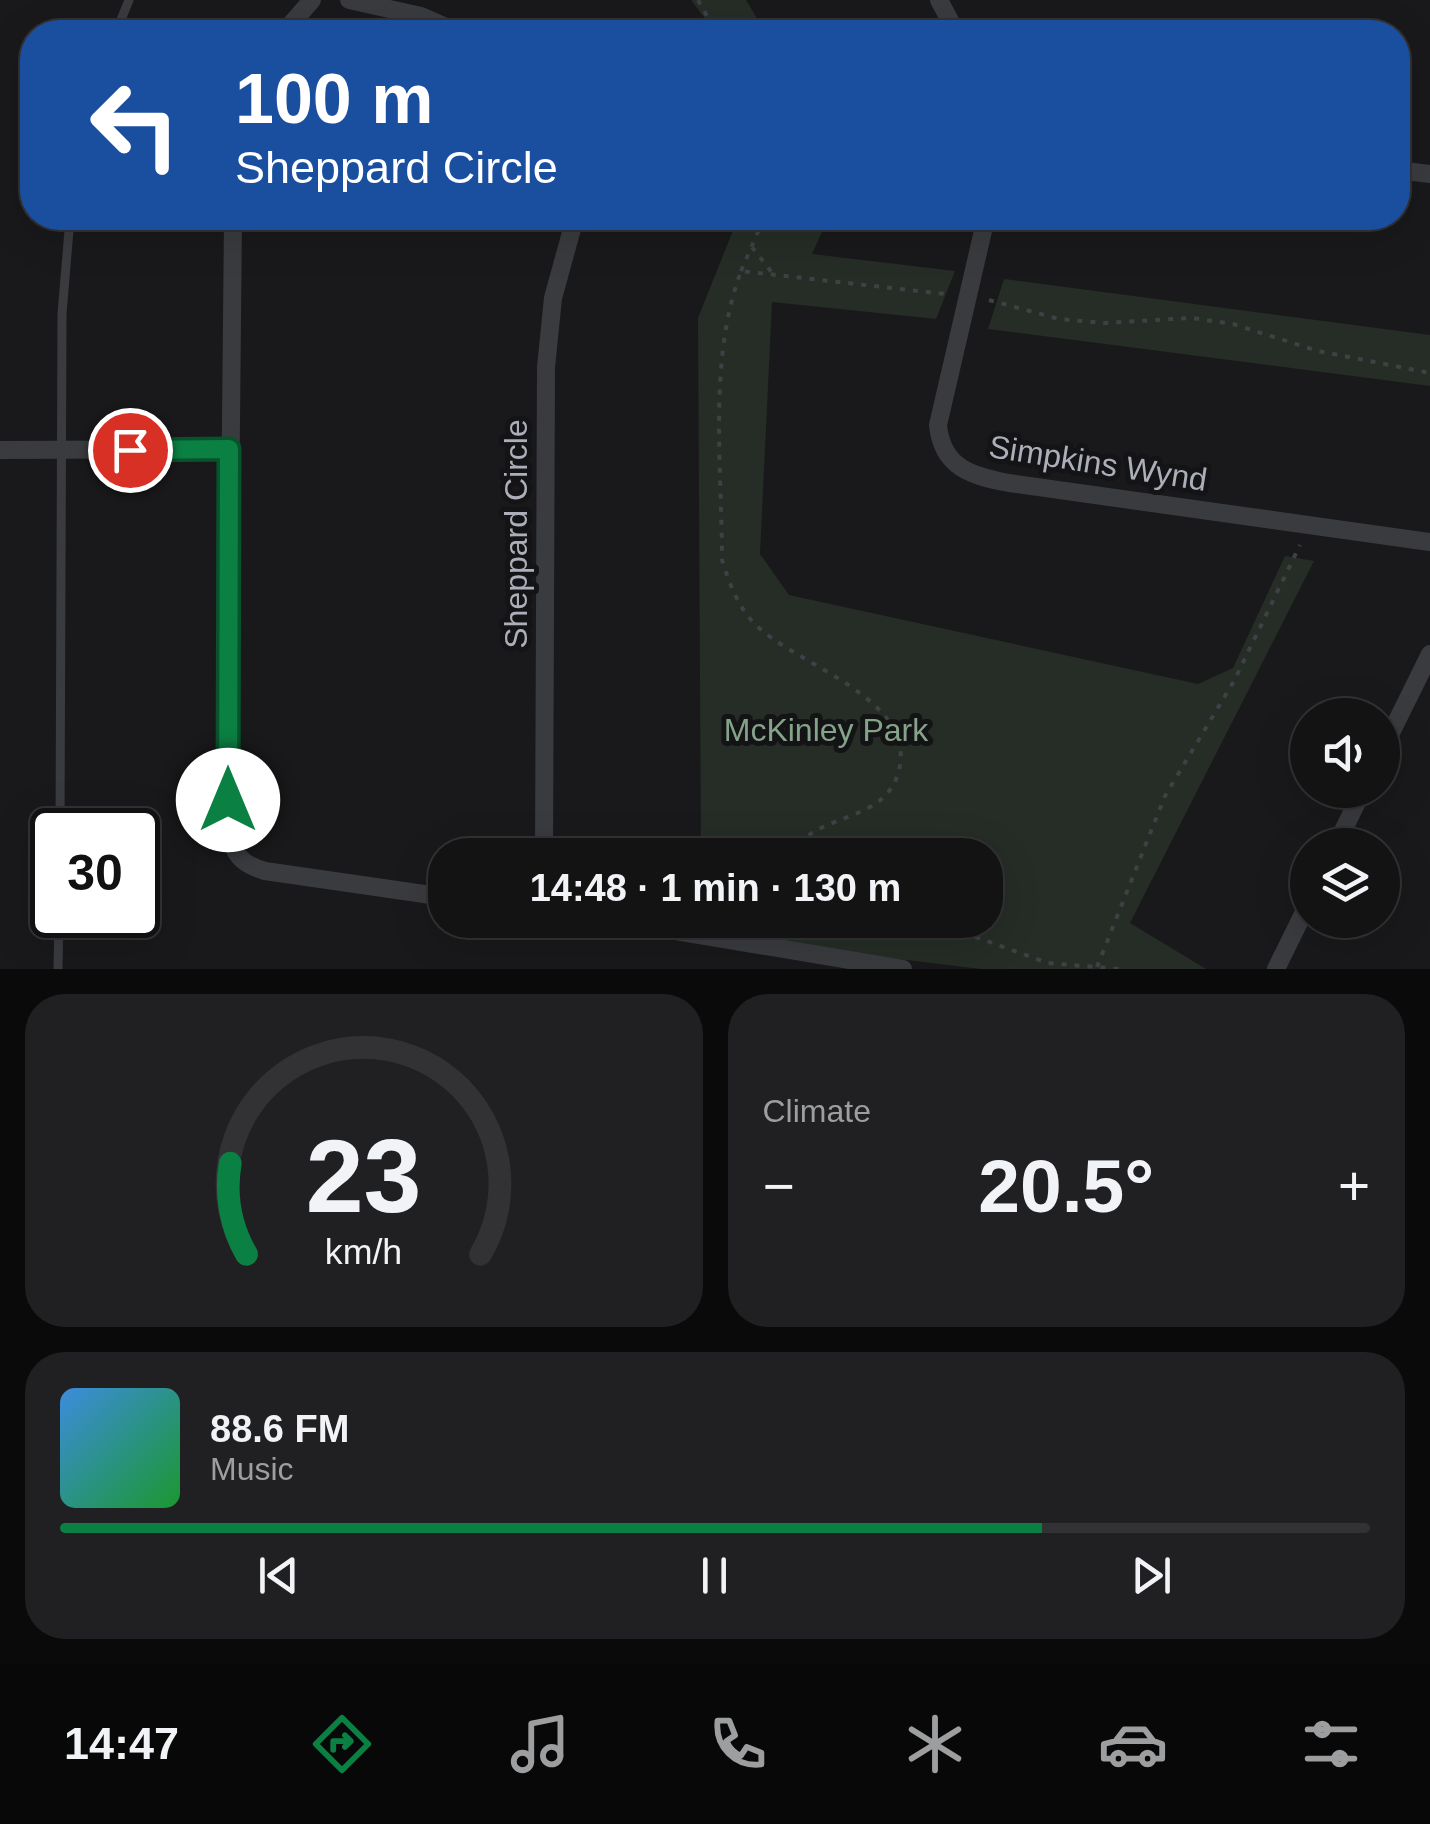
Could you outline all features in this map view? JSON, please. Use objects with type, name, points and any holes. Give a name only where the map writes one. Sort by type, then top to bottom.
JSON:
[{"type":"street","points":[[294,20],[312,0]]},
{"type":"street","points":[[349,0],[430,20]]},
{"type":"street","points":[[233,230],[227,830],[232,849],[244,865],[264,872],[428,895]]},
{"type":"street","name":"Sheppard Circle","points":[[544,838],[546,366],[553,298],[572,230]]},
{"type":"street","name":"Simpkins Wynd","points":[[983,230],[938,425],[946,455],[959,468],[976,477],[1009,483],[1430,542]]},
{"type":"street","points":[[0,450],[229,449]]},
{"type":"street","points":[[1400,714],[1430,654]]},
{"type":"street","points":[[697,938],[808,961],[903,969]]},
{"type":"street","points":[[1276,969],[1291,938]]},
{"type":"lane","points":[[60,808],[62,314],[69,230]]},
{"type":"lane","points":[[58,969],[59,938]]},
{"type":"path","points":[[759,230],[725,326],[722,560],[728,579],[754,624],[850,685],[886,718],[900,744],[898,772],[886,798],[807,838]]},
{"type":"path","points":[[752,246],[773,274]]},
{"type":"path","points":[[742,271],[968,296],[1060,319],[1104,323],[1192,318],[1233,324],[1318,352],[1430,373]]},
{"type":"path","points":[[1097,967],[1165,796],[1234,681],[1292,568],[1305,524]]},
{"type":"path","points":[[978,938],[1048,963],[1118,969]]},
{"type":"green space","points":[[691,0],[746,0],[758,20],[706,20]]},
{"type":"green space","name":"McKinley Park","points":[[733,230],[823,230],[812,254],[955,271],[936,319],[772,302],[760,554],[789,595],[1198,684],[1233,668],[1285,556],[1314,561],[1130,923],[1206,969],[981,969],[726,938],[1003,938],[1003,838],[701,838],[698,318]]},
{"type":"green space","points":[[1004,279],[1430,335],[1430,386],[988,329]]},
{"type":"route","points":[[130,450],[229,449],[228,800]]}]
